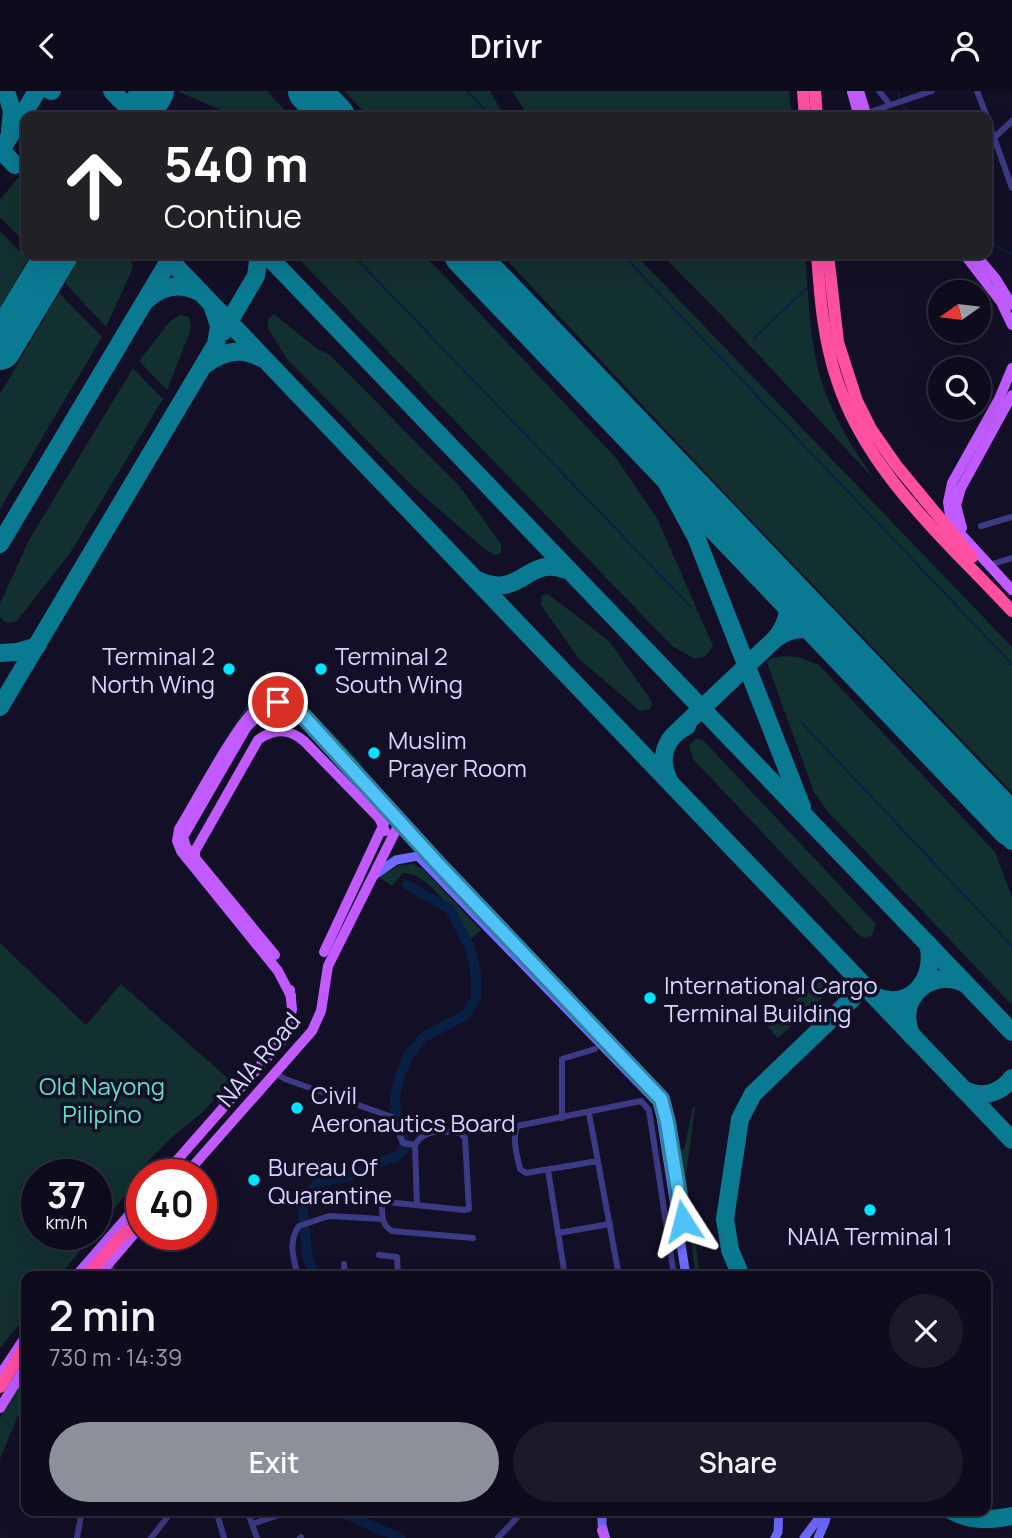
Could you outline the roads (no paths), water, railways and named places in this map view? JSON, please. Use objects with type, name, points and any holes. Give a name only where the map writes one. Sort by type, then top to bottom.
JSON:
[{"type":"highway","points":[[803,91],[805,112]]},
{"type":"highway","points":[[815,91],[817,112]]},
{"type":"highway","points":[[817,259],[823,323],[831,361],[845,401],[862,434],[896,486],[1012,611]]},
{"type":"highway","points":[[829,259],[840,351],[861,411],[902,472],[1012,601]]},
{"type":"highway","points":[[91,1271],[126,1233]]},
{"type":"highway","points":[[0,1387],[21,1353]]},
{"type":"highway","points":[[0,1397],[21,1364]]},
{"type":"main road","points":[[852,91],[860,112]]},
{"type":"main road","points":[[859,91],[862,112]]},
{"type":"main road","points":[[968,259],[1001,302],[1012,325]]},
{"type":"main road","points":[[979,259],[1012,305]]},
{"type":"main road","points":[[1012,368],[999,399],[948,493],[950,515],[957,530],[1012,590]]},
{"type":"main road","points":[[989,565],[960,525],[957,500],[963,484],[1012,395]]},
{"type":"main road","points":[[291,996],[278,971],[178,846],[179,829],[249,716],[262,706],[285,703],[298,710],[400,823]]},
{"type":"main road","points":[[291,996],[283,968],[275,955],[186,847],[183,837],[246,728],[260,714],[279,710],[295,713],[304,719],[389,813],[324,952],[324,982]]},
{"type":"main road","points":[[249,716],[267,733]]},
{"type":"main road","points":[[194,868],[195,851],[258,740],[267,733],[286,731],[298,735],[379,818],[385,829],[387,844]]},
{"type":"main road","points":[[305,742],[322,736]]},
{"type":"main road","points":[[355,793],[365,783]]},
{"type":"main road","points":[[206,785],[225,798]]},
{"type":"main road","points":[[379,818],[400,823]]},
{"type":"main road","name":"NAIA Road","points":[[199,1159],[312,1031],[321,1011],[324,982],[335,950],[400,823]]},
{"type":"main road","name":"NAIA Road","points":[[178,1159],[288,1034],[291,996]]},
{"type":"main road","points":[[275,1049],[287,1059]]},
{"type":"main road","points":[[80,1271],[126,1219]]},
{"type":"main road","points":[[102,1271],[126,1242]]},
{"type":"main road","points":[[0,1375],[21,1344]]},
{"type":"main road","points":[[0,1408],[21,1374]]},
{"type":"street","points":[[879,91],[890,105]]},
{"type":"street","points":[[872,112],[932,91]]},
{"type":"street","points":[[977,91],[985,112]]},
{"type":"street","points":[[994,138],[1012,121]]},
{"type":"street","points":[[992,132],[1012,188]]},
{"type":"street","points":[[981,526],[1012,517]]},
{"type":"street","points":[[989,565],[1012,558]]},
{"type":"street","points":[[400,823],[661,1099],[690,1271]]},
{"type":"street","name":"NAIA Road","points":[[370,881],[379,870],[396,860],[418,856],[657,1102],[662,1117],[685,1271]]},
{"type":"street","points":[[562,1118],[562,1061],[564,1058],[595,1049]]},
{"type":"street","points":[[275,1073],[392,1117],[405,1144],[415,1145]]},
{"type":"street","points":[[598,1161],[526,1173],[520,1169],[514,1134],[517,1126],[641,1101],[649,1110],[672,1271]]},
{"type":"street","points":[[589,1113],[618,1271]]},
{"type":"street","points":[[417,1205],[415,1145],[425,1134],[441,1131],[460,1133],[467,1143],[469,1209],[384,1203],[382,1219],[392,1231],[473,1238]]},
{"type":"street","points":[[548,1170],[564,1271]]},
{"type":"street","points":[[297,1271],[292,1248],[294,1233],[302,1224],[329,1216],[382,1219]]},
{"type":"street","points":[[558,1233],[610,1224]]},
{"type":"street","points":[[379,1255],[397,1257],[398,1271]]},
{"type":"street","points":[[108,1263],[112,1271]]},
{"type":"street","points":[[344,1264],[345,1271]]},
{"type":"street","points":[[76,1538],[81,1516]]},
{"type":"street","points":[[151,1538],[168,1516]]},
{"type":"street","points":[[218,1516],[224,1538]]},
{"type":"street","points":[[249,1516],[257,1538]]},
{"type":"street","points":[[252,1524],[276,1516]]},
{"type":"street","points":[[498,1538],[518,1516]]},
{"type":"street","points":[[603,1516],[604,1535]]},
{"type":"street","points":[[775,1538],[779,1516]]},
{"type":"street","points":[[807,1535],[819,1516]]},
{"type":"street","points":[[818,1538],[825,1523],[823,1516]]},
{"type":"waterway","points":[[467,91],[487,112]]},
{"type":"waterway","points":[[899,91],[899,101]]},
{"type":"waterway","points":[[903,105],[909,112]]},
{"type":"waterway","points":[[992,241],[996,246],[1012,253]]},
{"type":"waterway","points":[[357,259],[690,606]]},
{"type":"waterway","points":[[627,259],[1012,664]]},
{"type":"waterway","points":[[754,338],[808,287]]},
{"type":"waterway","points":[[801,722],[1012,946]]},
{"type":"waterway","points":[[313,1271],[307,1255],[302,1203],[318,1182],[352,1175],[397,1156],[404,1149],[395,1096],[408,1056],[424,1037],[465,1015],[476,999],[476,973],[470,948],[450,909],[407,885]]},
{"type":"waterway","points":[[349,1516],[401,1538]]},
{"type":"place","name":"Terminal 2 North Wing","points":[[229,669]]},
{"type":"place","name":"Terminal 2 South Wing","points":[[321,669]]},
{"type":"place","name":"Muslim Prayer Room","points":[[374,753]]},
{"type":"place","name":"International Cargo Terminal Building","points":[[650,998]]},
{"type":"place","name":"Civil Aeronautics Board","points":[[297,1108]]},
{"type":"place","name":"Bureau Of Quarantine","points":[[254,1180]]},
{"type":"place","name":"NAIA Terminal 1","points":[[870,1210]]},
{"type":"park label","name":"Old Nayong Pilipino","points":[[102,1099]]}]
